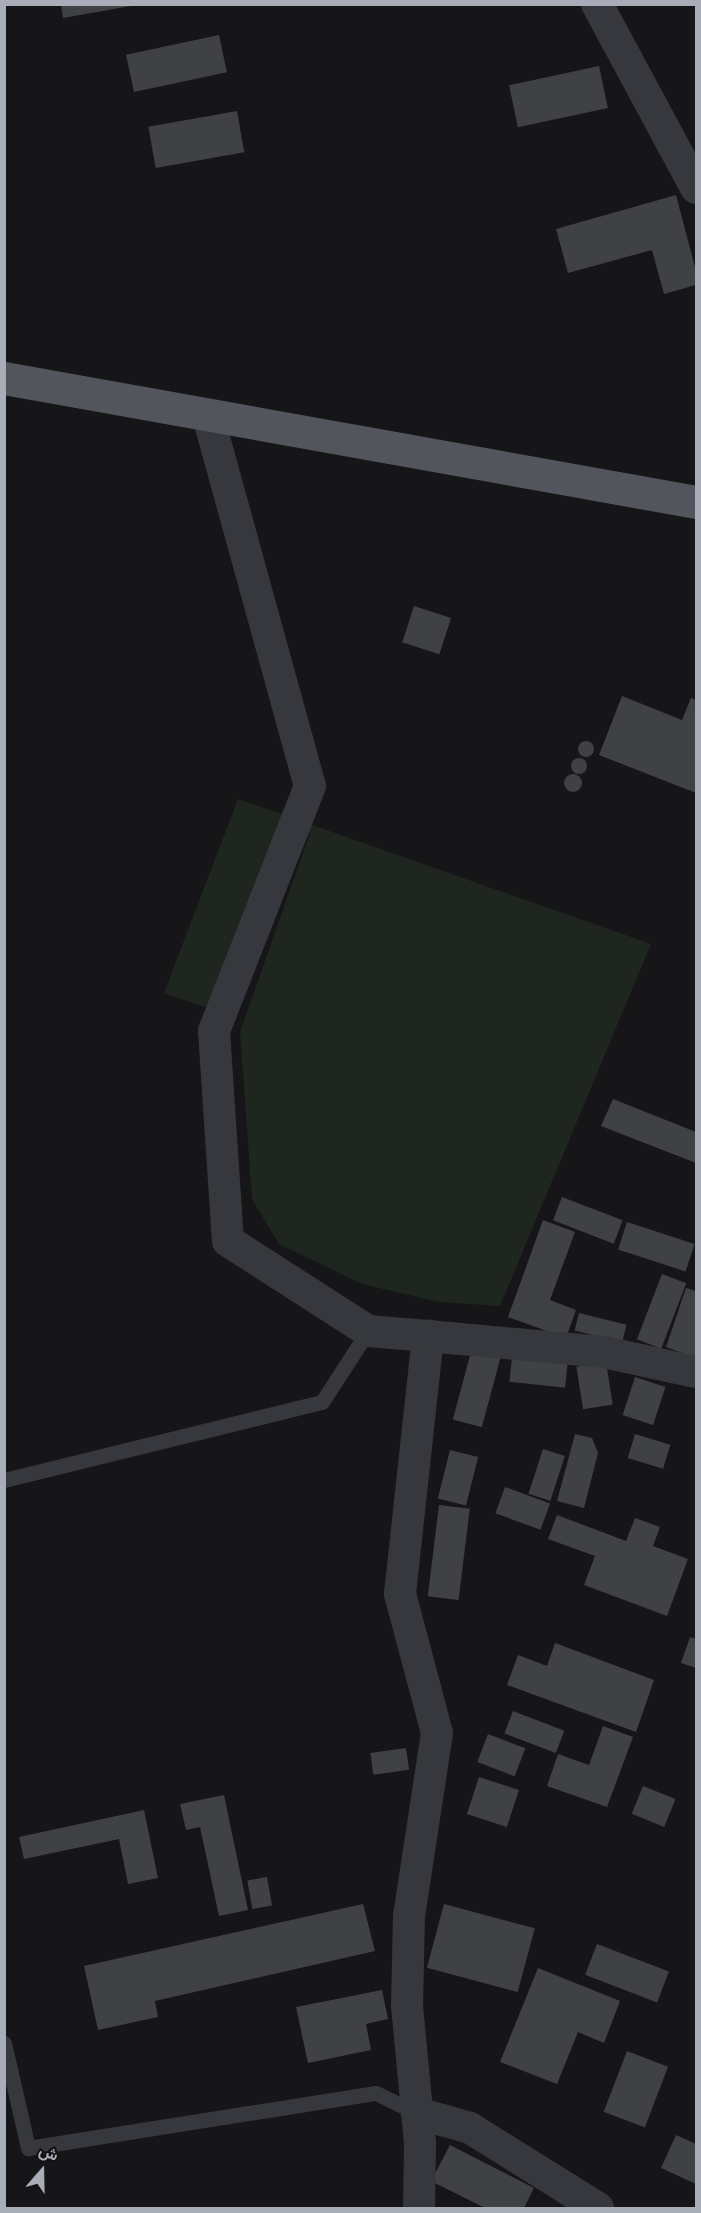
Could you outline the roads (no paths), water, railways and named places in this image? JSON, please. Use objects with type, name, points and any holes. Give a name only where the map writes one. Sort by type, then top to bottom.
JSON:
[{"type":"main road","points":[[4,378],[696,502]]},
{"type":"street","points":[[597,4],[696,189]]},
{"type":"street","points":[[208,416],[310,786],[214,1031],[228,1241],[368,1331],[604,1352],[696,1372]]},
{"type":"street","points":[[419,2208],[420,2144],[407,2004],[409,1916],[437,1733],[400,1594],[428,1336]]},
{"type":"street","points":[[417,2113],[470,2128],[598,2208]]},
{"type":"lane","points":[[4,1480],[322,1402],[368,1331]]},
{"type":"lane","points":[[4,2043],[28,2148],[376,2093],[417,2113]]}]
